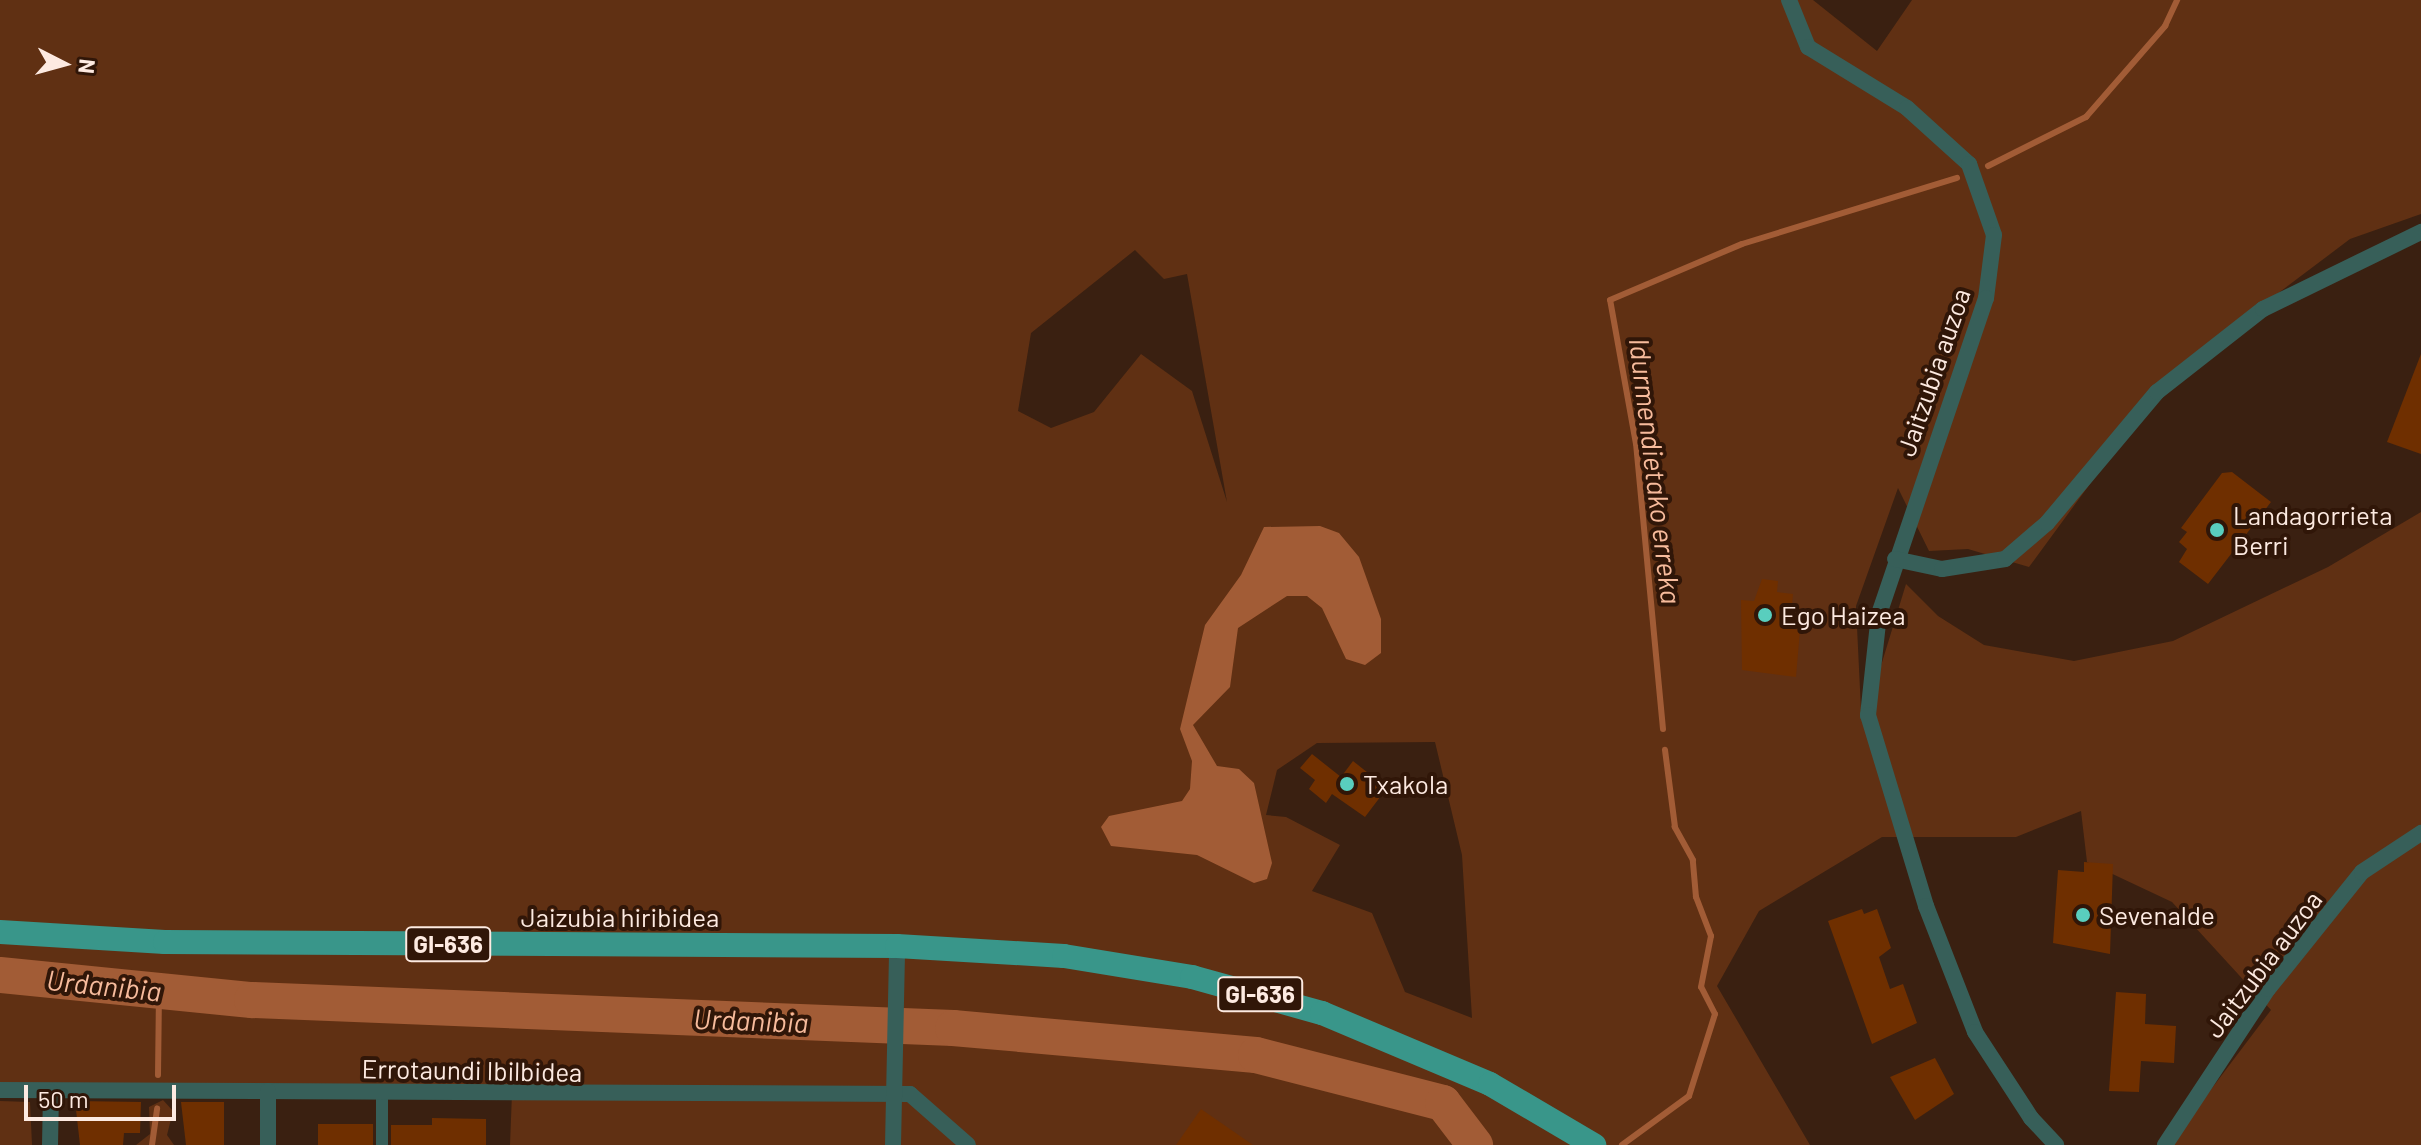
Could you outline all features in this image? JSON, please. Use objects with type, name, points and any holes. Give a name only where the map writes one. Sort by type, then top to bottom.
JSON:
[{"type":"main road","name":"Jaizubia hiribidea","points":[[0,932],[165,942],[897,946]]},
{"type":"main road","name":"GI-636","points":[[897,946],[1064,956],[1257,993],[1438,1059],[1594,1145]]},
{"type":"street","name":"Jaitzubia auzoa","points":[[1789,0],[1808,47],[1907,108],[1969,164],[1994,235],[1986,298],[1895,559],[1867,692],[1886,786],[1975,1032],[2031,1118],[2056,1145]]},
{"type":"street","points":[[1895,559],[1942,569],[2005,559],[2047,523],[2157,392],[2263,309],[2421,232]]},
{"type":"street","name":"Jaitzubia auzoa","points":[[2165,1145],[2268,989],[2362,872],[2421,833]]},
{"type":"street","points":[[893,1145],[897,946]]},
{"type":"street","name":"Errotaundi Ibilbidea","points":[[0,1090],[894,1094]]},
{"type":"street","points":[[268,1091],[268,1145]]},
{"type":"street","points":[[50,1145],[51,1092]]},
{"type":"street","points":[[382,1093],[382,1145]]},
{"type":"street","points":[[894,1094],[910,1094],[968,1145]]},
{"type":"shaded area","points":[[0,0],[1813,0],[1877,51],[1912,0],[2421,0],[2421,214],[2350,239],[2170,375],[2029,567],[1968,549],[1929,551],[1898,488],[1856,606],[1861,710],[1872,695],[1906,584],[1938,616],[1984,645],[2074,661],[2173,641],[2328,567],[2421,512],[2421,1145],[2169,1145],[2271,1010],[2172,902],[2087,862],[2081,811],[2016,837],[1882,837],[1759,911],[1717,986],[1810,1145],[510,1145],[512,1093],[0,1090]],"holes":[[[1135,250],[1164,279],[1187,274],[1227,502],[1192,391],[1141,354],[1094,412],[1051,428],[1018,411],[1031,333]],[[1435,742],[1462,855],[1472,1018],[1405,992],[1372,913],[1312,891],[1340,845],[1286,817],[1266,815],[1277,770],[1317,743]]]},
{"type":"shaded area","points":[[1320,526],[1339,533],[1359,557],[1381,619],[1381,653],[1365,665],[1346,659],[1322,608],[1307,596],[1287,596],[1238,628],[1230,687],[1193,725],[1217,766],[1239,769],[1254,783],[1272,863],[1267,879],[1254,883],[1197,855],[1111,846],[1101,827],[1109,816],[1182,801],[1190,789],[1192,761],[1180,729],[1205,625],[1241,575],[1264,527]]},
{"type":"shaded area","points":[[163,1100],[173,1111],[167,1135],[174,1145],[136,1145],[150,1134],[149,1107]]},
{"type":"shaded area","points":[[0,1101],[30,1102],[32,1145],[0,1145]]},
{"type":"building","points":[[2421,354],[2421,454],[2387,442]]},
{"type":"building","name":"Landagorrieta Berri","points":[[2232,472],[2271,502],[2208,584],[2179,562],[2187,549],[2179,542],[2187,532],[2181,528],[2222,473]]},
{"type":"building","name":"Ego Haizea","points":[[1762,579],[1778,581],[1777,592],[1793,594],[1790,629],[1800,630],[1796,677],[1742,670],[1741,600],[1754,601]]},
{"type":"building","name":"Txakola","points":[[1312,754],[1341,777],[1353,761],[1387,788],[1365,817],[1332,794],[1326,803],[1309,789],[1315,780],[1300,768]]},
{"type":"building","name":"Sevenalde","points":[[2084,862],[2113,864],[2110,954],[2053,943],[2058,870],[2084,872]]},
{"type":"building","points":[[1862,909],[1864,914],[1877,909],[1891,948],[1879,957],[1890,989],[1903,984],[1917,1023],[1872,1044],[1828,921]]},
{"type":"building","points":[[2116,992],[2146,994],[2145,1024],[2176,1026],[2174,1063],[2141,1061],[2139,1092],[2109,1091]]},
{"type":"building","points":[[1935,1058],[1954,1094],[1915,1120],[1890,1077]]},
{"type":"building","points":[[75,1101],[141,1102],[140,1133],[124,1133],[123,1145],[80,1145]]},
{"type":"building","points":[[181,1102],[224,1102],[224,1145],[186,1145]]},
{"type":"building","points":[[1201,1109],[1253,1145],[1176,1145]]},
{"type":"building","points":[[432,1118],[486,1119],[486,1145],[391,1145],[391,1125],[432,1125]]},
{"type":"building","points":[[318,1124],[373,1124],[373,1145],[318,1145]]},
{"type":"waterway","name":"Idurmendietako erreka","points":[[1988,166],[2086,117],[2165,26],[2177,0]]},
{"type":"waterway","name":"Idurmendietako erreka","points":[[1663,729],[1636,444],[1610,300],[1742,244],[1957,178]]},
{"type":"waterway","name":"Idurmendietako erreka","points":[[1622,1145],[1689,1096],[1715,1014],[1701,987],[1711,936],[1696,897],[1693,860],[1675,827],[1665,750]]},
{"type":"waterway","name":"Urdanibia","points":[[0,975],[252,1000],[953,1028],[1256,1055],[1443,1103],[1475,1145]]},
{"type":"waterway","points":[[158,1075],[159,992]]},
{"type":"waterway","points":[[152,1145],[157,1108]]},
{"type":"place","name":"Landagorrieta Berri","points":[[2217,530]]},
{"type":"place","name":"Ego Haizea","points":[[1765,615]]},
{"type":"place","name":"Txakola","points":[[1347,784]]},
{"type":"place","name":"Sevenalde","points":[[2083,915]]}]
